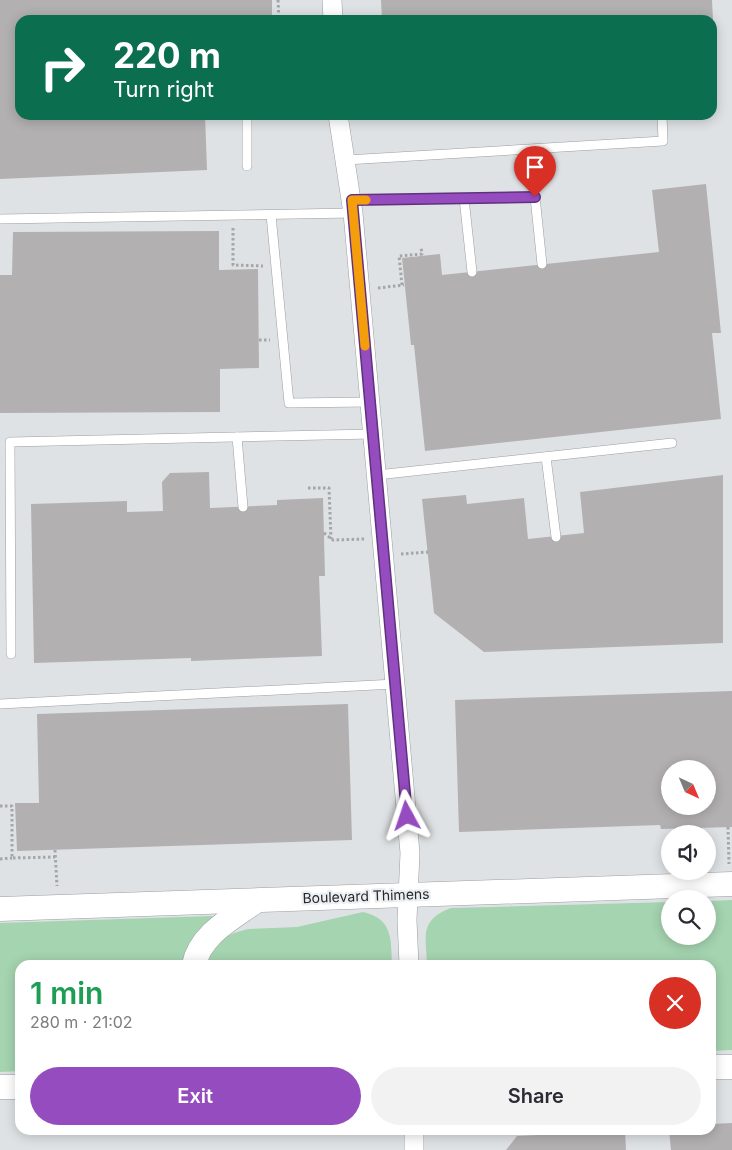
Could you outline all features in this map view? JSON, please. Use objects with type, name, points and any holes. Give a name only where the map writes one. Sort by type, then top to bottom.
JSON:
[{"type":"street","points":[[332,0],[333,15]]},
{"type":"street","points":[[339,120],[353,207],[410,853],[407,920],[409,960]]},
{"type":"street","name":"Boulevard Thimens","points":[[0,909],[409,894],[730,875]]},
{"type":"street","points":[[195,960],[206,939],[256,901]]},
{"type":"street","points":[[716,1067],[732,1067]]},
{"type":"street","points":[[0,1088],[15,1087]]},
{"type":"street","points":[[414,1135],[414,1150]]},
{"type":"lane","points":[[247,120],[247,166]]},
{"type":"lane","points":[[346,160],[663,141],[662,120]]},
{"type":"lane","points":[[0,220],[271,215],[464,198],[535,197],[542,264]]},
{"type":"lane","points":[[464,198],[472,272]]},
{"type":"lane","points":[[271,215],[289,404],[370,402]]},
{"type":"lane","points":[[11,654],[10,442],[373,434]]},
{"type":"lane","points":[[237,436],[243,506]]},
{"type":"lane","points":[[377,474],[672,443]]},
{"type":"lane","points":[[546,457],[556,537]]},
{"type":"lane","points":[[0,704],[395,684]]},
{"type":"path","points":[[278,0],[279,15]]},
{"type":"path","points":[[233,228],[233,267],[267,266]]},
{"type":"path","points":[[369,289],[403,285],[400,256],[422,254],[421,247]]},
{"type":"path","points":[[259,340],[273,340]]},
{"type":"path","points":[[308,488],[329,488],[331,539]]},
{"type":"path","points":[[324,533],[331,539],[364,539]]},
{"type":"path","points":[[397,554],[428,552]]},
{"type":"path","points":[[0,806],[12,806],[12,858]]},
{"type":"path","points":[[728,827],[730,834],[730,875]]},
{"type":"path","points":[[55,850],[57,888]]},
{"type":"path","points":[[0,858],[55,857]]},
{"type":"green space","points":[[732,900],[732,1050],[716,1051],[716,960],[427,960],[426,937],[429,924],[434,918],[451,908],[661,902],[661,945],[716,945],[716,901]]},
{"type":"green space","points":[[363,912],[373,915],[385,925],[388,931],[392,960],[15,960],[15,1071],[0,1072],[0,923],[212,916],[219,941],[234,933],[248,929],[297,927]]},
{"type":"building","points":[[0,0],[272,0],[272,15],[15,15],[15,120],[205,120],[207,170],[0,179]]},
{"type":"building","points":[[381,0],[712,0],[713,15],[382,15]]},
{"type":"building","points":[[706,184],[721,333],[712,333],[721,419],[425,451],[414,345],[411,345],[402,258],[440,254],[442,275],[659,252],[652,190]]},
{"type":"building","points":[[219,231],[219,270],[258,269],[259,368],[220,369],[220,412],[0,413],[0,275],[12,275],[13,232]]},
{"type":"building","points":[[209,472],[210,508],[277,505],[277,500],[323,498],[325,576],[319,576],[322,656],[191,661],[191,658],[34,663],[31,504],[127,501],[127,512],[163,511],[162,482],[170,473]]},
{"type":"building","points":[[723,475],[723,643],[484,652],[434,613],[422,499],[466,495],[467,504],[524,498],[528,539],[584,533],[580,492]]},
{"type":"building","points":[[732,691],[732,827],[716,827],[716,825],[661,825],[661,829],[660,825],[459,832],[455,700]]},
{"type":"building","points":[[348,704],[352,840],[17,851],[15,803],[39,803],[37,714]]},
{"type":"building","points":[[732,1123],[732,1150],[671,1150],[670,1135],[716,1135],[716,1124]]},
{"type":"building","points":[[625,1135],[626,1150],[506,1150],[517,1136]]},
{"type":"slow traffic","points":[[365,346],[352,200],[366,200]]},
{"type":"route","points":[[407,816],[352,200],[535,197]]}]
